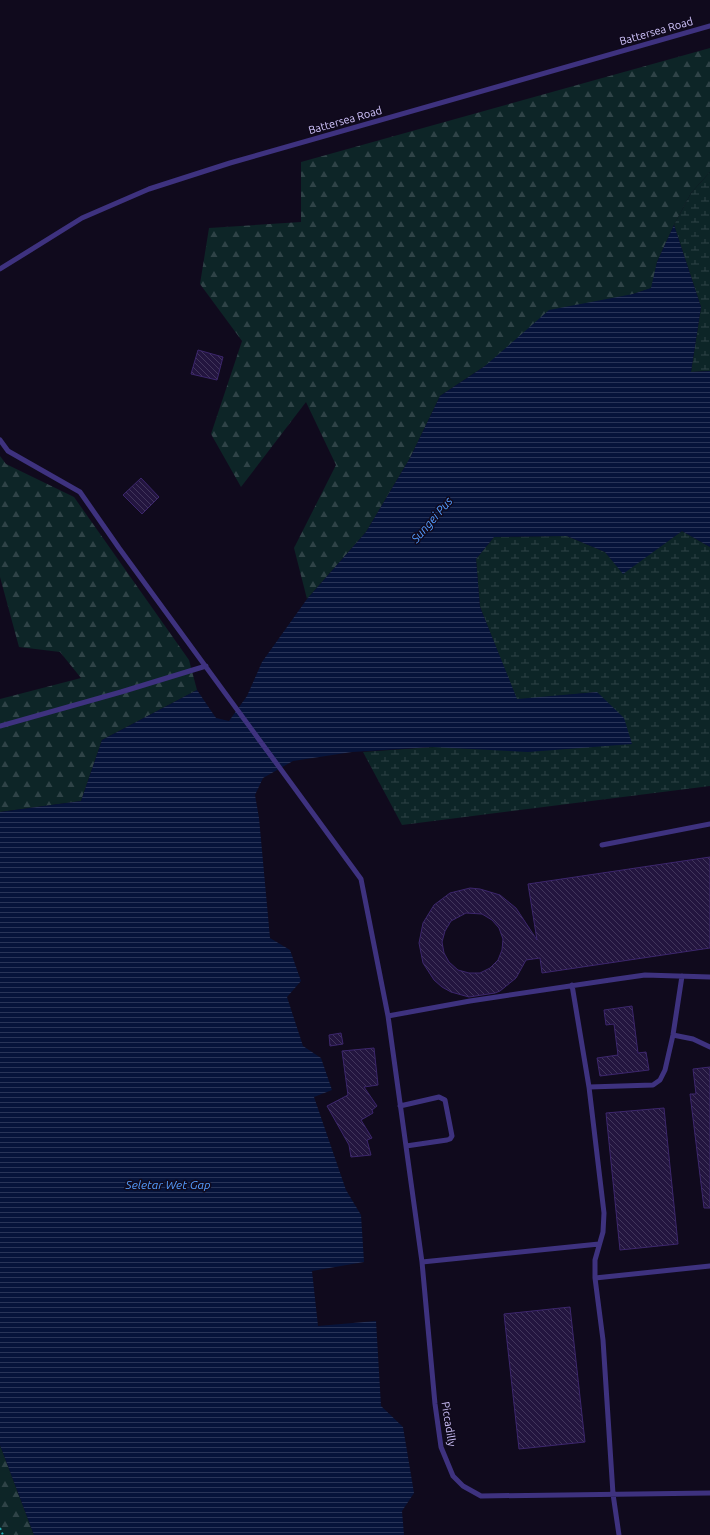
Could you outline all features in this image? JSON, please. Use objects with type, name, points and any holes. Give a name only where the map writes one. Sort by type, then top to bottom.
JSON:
[{"type":"lane","name":"Battersea Road","points":[[0,269],[82,218],[149,189],[230,163],[710,26]]},
{"type":"lane","name":"Piccadilly","points":[[0,440],[8,451],[80,492],[119,548],[361,879],[388,1016],[422,1262],[435,1404],[441,1447],[453,1476],[463,1486],[481,1496],[710,1493]]},
{"type":"lane","points":[[0,726],[206,666]]},
{"type":"lane","points":[[602,844],[710,824]]},
{"type":"lane","points":[[388,1016],[572,985],[645,975],[710,977]]},
{"type":"lane","points":[[589,1087],[653,1085],[660,1080],[665,1070],[673,1035],[682,976]]},
{"type":"lane","points":[[572,985],[589,1087],[604,1213],[603,1232],[595,1260],[595,1278],[603,1340],[614,1494],[619,1535]]},
{"type":"lane","points":[[673,1035],[693,1039],[710,1047]]},
{"type":"lane","points":[[400,1106],[442,1097],[445,1100],[452,1136],[447,1140],[406,1146]]},
{"type":"lane","points":[[422,1262],[599,1244]]},
{"type":"lane","points":[[595,1278],[710,1266]]},
{"type":"path","points":[[0,1528],[3,1535]]},
{"type":"green space","points":[[710,48],[710,172],[691,193],[674,225],[657,262],[652,288],[633,294],[485,366],[440,396],[410,458],[366,532],[307,599],[294,548],[336,465],[306,402],[241,487],[211,434],[242,341],[200,284],[209,228],[301,222],[301,162]]},
{"type":"green space","points":[[710,172],[710,371],[691,372],[701,307],[674,225],[691,193]]},
{"type":"green space","points":[[0,456],[6,464],[74,497],[189,660],[197,690],[102,740],[81,801],[0,812],[0,699],[81,678],[60,652],[19,647],[0,577]]},
{"type":"green space","points":[[682,531],[710,547],[710,786],[402,825],[363,752],[432,747],[597,692],[517,700],[480,607],[476,559],[494,537],[567,536],[605,552],[623,573]]},
{"type":"green space","points":[[0,1445],[34,1535],[0,1535]]},
{"type":"water","name":"Seletar Wet Gap","points":[[674,225],[701,307],[691,372],[710,371],[710,547],[682,531],[623,574],[605,552],[567,536],[494,537],[476,559],[480,607],[517,699],[597,692],[624,718],[632,744],[528,752],[432,747],[352,752],[293,761],[263,778],[255,795],[259,818],[270,938],[290,950],[301,981],[287,997],[303,1046],[321,1058],[332,1090],[314,1097],[346,1190],[361,1215],[364,1262],[312,1271],[318,1326],[376,1321],[381,1406],[403,1427],[414,1493],[402,1511],[404,1535],[34,1535],[0,1445],[0,812],[81,801],[102,740],[197,690],[216,718],[229,721],[247,696],[262,662],[307,599],[366,532],[410,458],[440,396],[485,366],[549,310],[633,294],[651,288],[657,262]]},
{"type":"building","points":[[198,350],[223,357],[217,380],[191,374]]},
{"type":"building","points":[[141,478],[159,497],[142,514],[123,495]]},
{"type":"building","points":[[710,857],[710,948],[542,973],[540,958],[526,960],[516,978],[500,991],[469,997],[451,992],[434,980],[423,963],[419,943],[423,923],[434,905],[450,893],[470,888],[480,889],[500,895],[516,908],[537,940],[528,884]],"holes":[[[466,913],[482,914],[492,920],[499,928],[503,939],[502,950],[498,960],[490,968],[480,973],[469,973],[458,970],[449,962],[444,953],[442,942],[445,931],[451,921]]]},
{"type":"building","points":[[632,1006],[638,1053],[646,1052],[649,1070],[600,1076],[597,1058],[618,1055],[614,1024],[606,1025],[604,1010]]},
{"type":"building","points":[[341,1033],[343,1044],[330,1046],[329,1035]]},
{"type":"building","points":[[374,1048],[378,1085],[364,1087],[377,1106],[372,1110],[373,1113],[361,1120],[372,1138],[367,1140],[371,1155],[351,1157],[349,1145],[327,1106],[348,1095],[342,1051]]},
{"type":"building","points":[[710,1067],[710,1208],[704,1208],[690,1094],[696,1094],[693,1069]]},
{"type":"building","points":[[664,1108],[678,1244],[620,1250],[606,1113]]},
{"type":"building","points":[[570,1307],[585,1442],[519,1449],[504,1314]]},
{"type":"water label","name":"Sungei Pus","points":[[432,520]]}]
